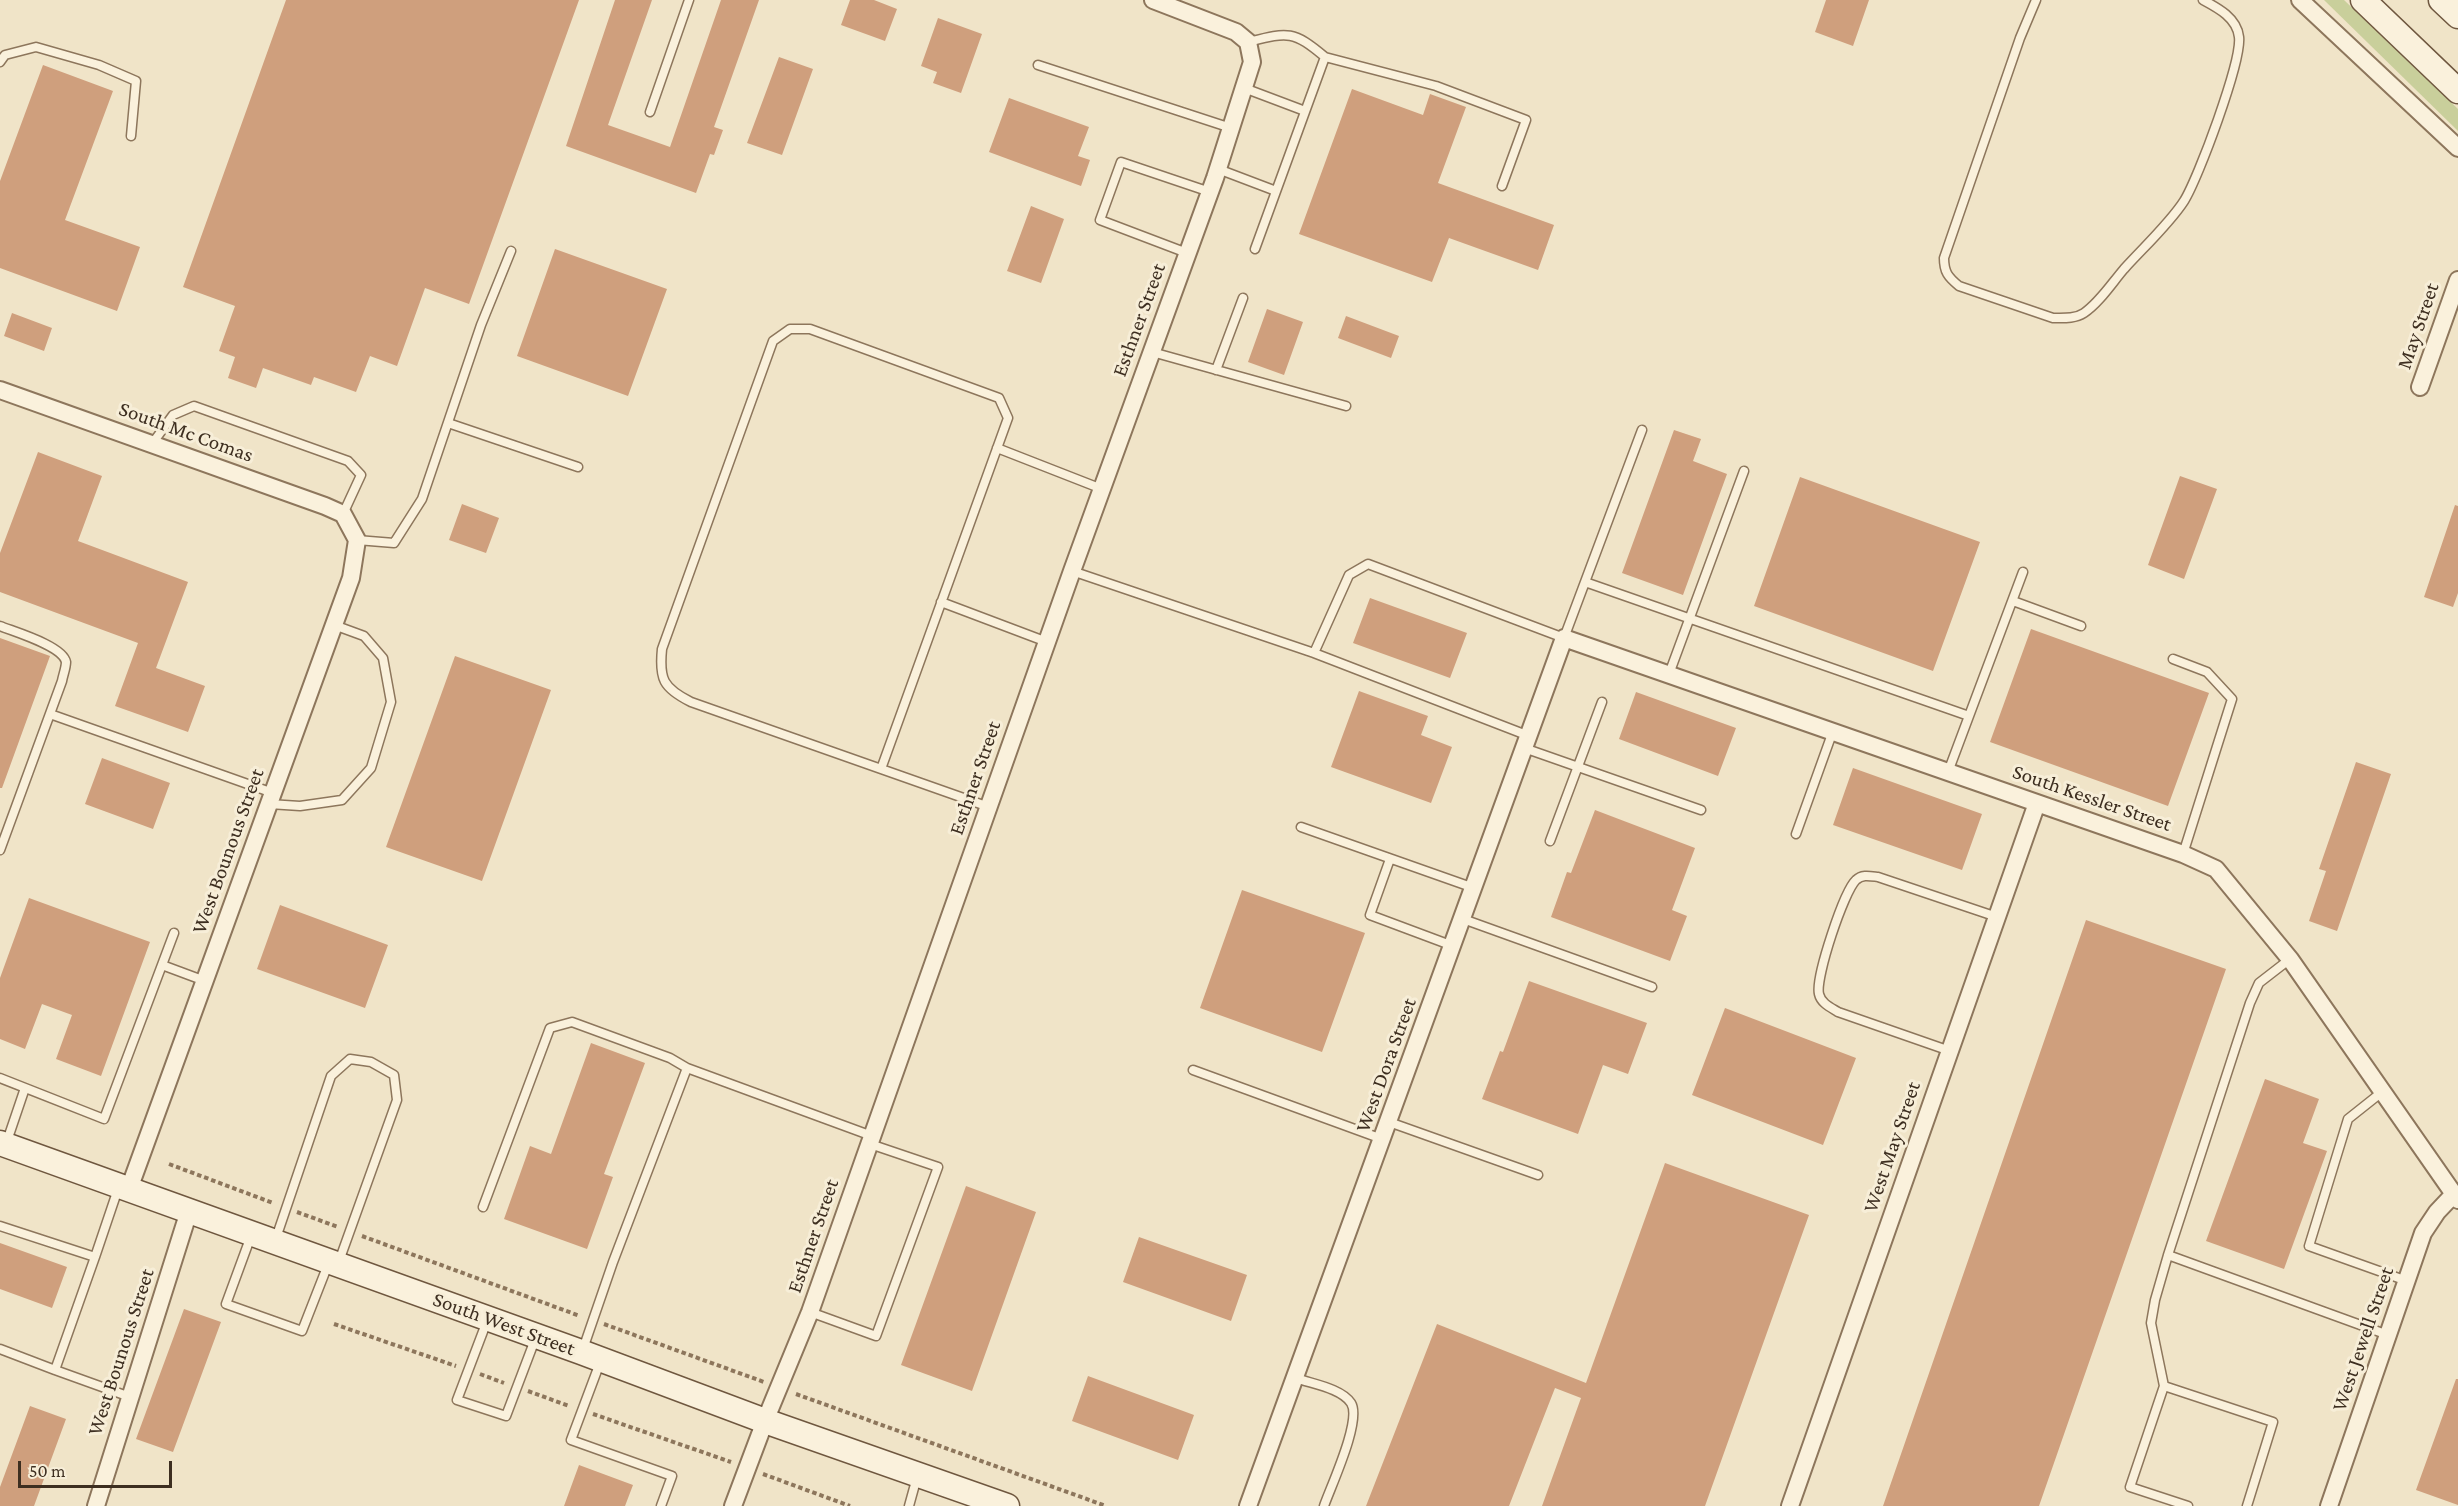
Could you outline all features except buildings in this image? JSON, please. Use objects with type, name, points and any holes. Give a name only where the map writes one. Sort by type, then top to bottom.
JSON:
[{"type":"main road","points":[[2363,0],[2458,91]]},
{"type":"main road","points":[[2441,0],[2458,16]]},
{"type":"main road","name":"South West Street","points":[[3,1144],[537,1336],[765,1421],[1007,1506]]},
{"type":"street","points":[[1153,0],[1236,32],[1248,42]]},
{"type":"street","points":[[2300,0],[2458,148]]},
{"type":"street","name":"Esthner Street","points":[[733,1506],[810,1312],[1072,570],[1210,192],[1252,62],[1248,42]]},
{"type":"street","name":"May Street","points":[[2420,387],[2458,280]]},
{"type":"street","name":"South Mc Comas","points":[[0,390],[152,444],[350,527]]},
{"type":"street","name":"West Bounous Street","points":[[124,1187],[205,981],[351,578],[350,527]]},
{"type":"street","name":"South Kessler Street","points":[[1564,638],[2183,854],[2216,869],[2290,959],[2456,1197]]},
{"type":"street","name":"West Dora Street","points":[[1248,1506],[1564,638]]},
{"type":"street","name":"West May Street","points":[[1790,1506],[2037,803]]},
{"type":"street","name":"West Jewell Street","points":[[2329,1506],[2423,1233],[2437,1212],[2456,1197]]},
{"type":"street","name":"West Bounous Street","points":[[96,1506],[189,1211]]},
{"type":"lane","points":[[650,112],[688,0]]},
{"type":"lane","points":[[2036,0],[2020,38],[1944,258],[1944,269],[1948,278],[1959,286],[2053,318],[2069,318],[2083,314],[2184,202],[2194,182],[2236,67],[2240,37],[2227,15],[2203,0]]},
{"type":"lane","points":[[1248,42],[1285,33],[1305,42],[1325,57],[1436,86],[1527,120],[1502,186]]},
{"type":"lane","points":[[0,62],[5,55],[36,48],[99,65],[136,81],[131,136]]},
{"type":"lane","points":[[1255,249],[1325,57]]},
{"type":"lane","points":[[1038,65],[1231,128]]},
{"type":"lane","points":[[1244,88],[1305,111]]},
{"type":"lane","points":[[1188,253],[1100,220],[1121,162],[1210,192]]},
{"type":"lane","points":[[1218,169],[1276,191]]},
{"type":"lane","points":[[152,444],[173,415],[194,406],[348,461],[361,475],[350,527],[394,543],[422,499],[482,325],[511,251]]},
{"type":"lane","points":[[1216,370],[1243,298]]},
{"type":"lane","points":[[881,769],[1008,418],[999,398],[810,329],[790,329],[773,341],[662,649],[660,671],[671,692],[691,702],[988,807]]},
{"type":"lane","points":[[1152,352],[1346,406]]},
{"type":"lane","points":[[448,423],[578,467]]},
{"type":"lane","points":[[1314,653],[1349,575],[1368,564],[1564,638],[1642,430]]},
{"type":"lane","points":[[997,448],[1102,489]]},
{"type":"lane","points":[[1669,674],[1744,471]]},
{"type":"lane","points":[[1072,570],[1314,653],[1527,742],[1578,767],[1701,810]]},
{"type":"lane","points":[[1948,772],[2024,572]]},
{"type":"lane","points":[[1585,582],[1969,716]]},
{"type":"lane","points":[[2013,601],[2081,626]]},
{"type":"lane","points":[[941,602],[1047,642]]},
{"type":"lane","points":[[50,714],[271,799],[300,806],[342,800],[371,768],[390,702],[383,658],[364,636],[334,625]]},
{"type":"lane","points":[[0,626],[50,646],[63,655],[65,669],[0,850]]},
{"type":"lane","points":[[2173,659],[2207,672],[2232,699],[2183,854]]},
{"type":"lane","points":[[1550,841],[1602,702]]},
{"type":"lane","points":[[1796,834],[1833,731]]},
{"type":"lane","points":[[1301,827],[1474,888]]},
{"type":"lane","points":[[1390,858],[1370,915],[1453,946]]},
{"type":"lane","points":[[1950,1051],[1838,1012],[1825,1004],[1819,995],[1818,980],[1841,907],[1857,878],[1867,875],[1997,917]]},
{"type":"lane","points":[[1462,919],[1652,987]]},
{"type":"lane","points":[[0,1078],[104,1119],[174,933]]},
{"type":"lane","points":[[2188,1506],[2130,1487],[2164,1386],[2151,1323],[2155,1300],[2250,1003],[2259,983],[2290,959]]},
{"type":"lane","points":[[162,965],[205,981]]},
{"type":"lane","points":[[483,1207],[550,1028],[572,1022],[670,1058],[687,1068],[938,1167],[876,1336],[810,1312]]},
{"type":"lane","points":[[252,1233],[226,1304],[302,1331],[350,1231],[397,1100],[394,1076],[371,1062],[350,1059],[331,1076],[275,1242]]},
{"type":"lane","points":[[661,1506],[672,1476],[571,1440],[591,1356],[592,1320],[687,1068]]},
{"type":"lane","points":[[1193,1070],[1383,1139]]},
{"type":"lane","points":[[3,1144],[25,1088]]},
{"type":"lane","points":[[2382,1092],[2348,1119],[2309,1246],[2407,1281]]},
{"type":"lane","points":[[1389,1122],[1538,1175]]},
{"type":"lane","points":[[55,1370],[95,1257],[124,1187]]},
{"type":"lane","points":[[0,1226],[95,1257]]},
{"type":"lane","points":[[2168,1255],[2388,1335]]},
{"type":"lane","points":[[488,1319],[458,1400],[506,1416],[537,1336]]},
{"type":"lane","points":[[0,1349],[130,1397]]},
{"type":"lane","points":[[1296,1378],[1333,1390],[1352,1404],[1355,1414],[1324,1506]]},
{"type":"lane","points":[[2164,1386],[2273,1422],[2247,1506]]},
{"type":"lane","points":[[909,1506],[918,1474]]},
{"type":"path","points":[[169,1164],[1106,1506]]},
{"type":"green space","points":[[2324,0],[2344,0],[2458,109],[2458,131]]}]
